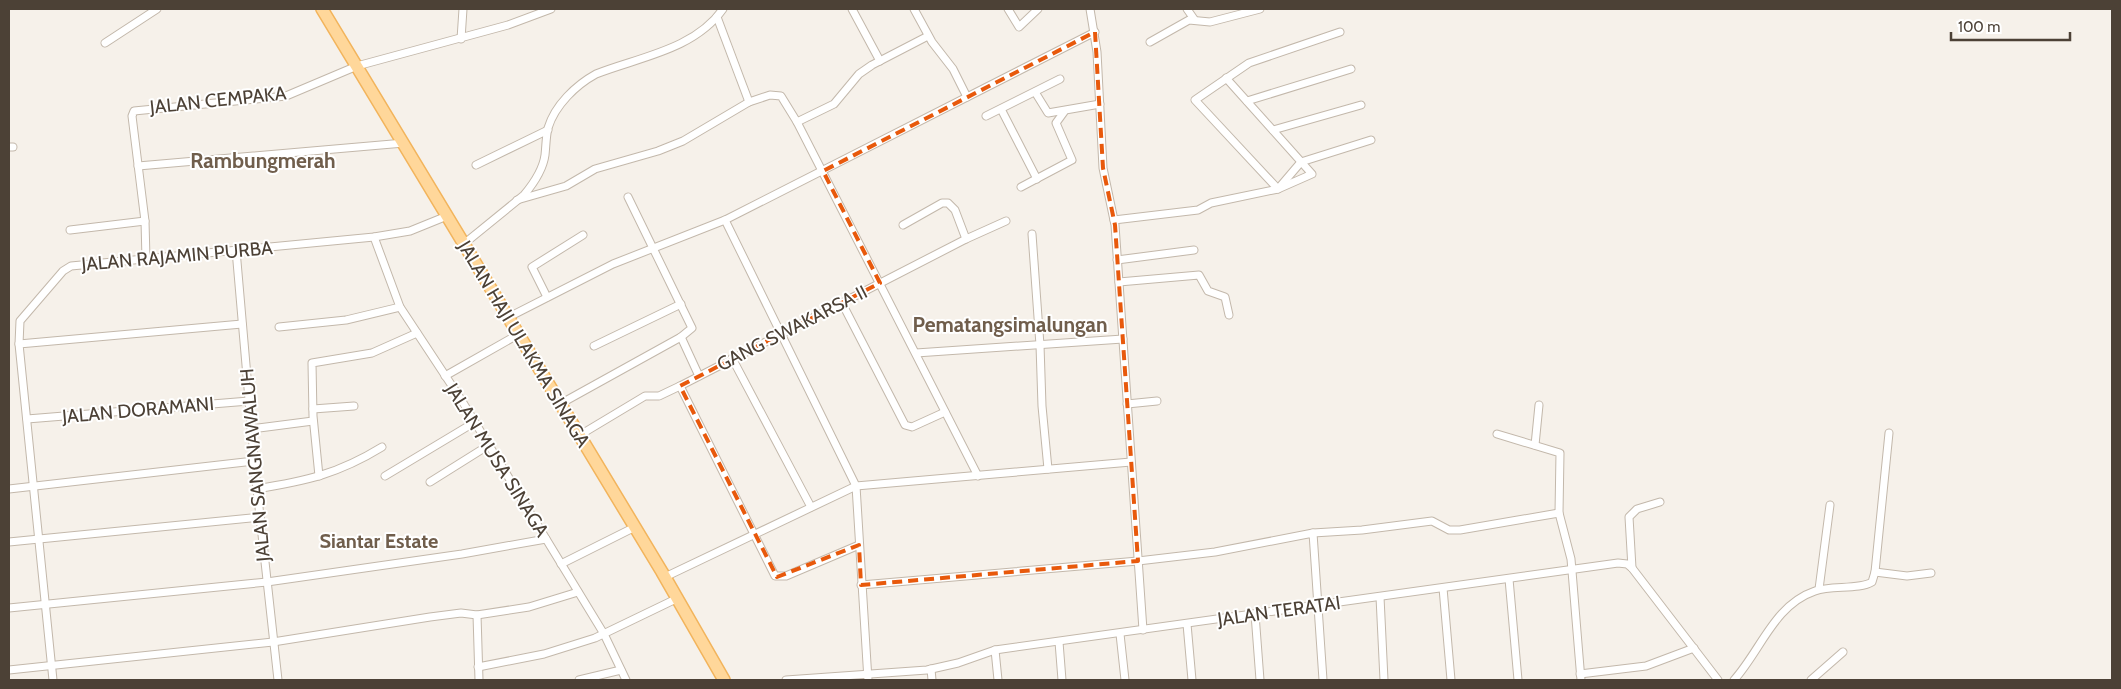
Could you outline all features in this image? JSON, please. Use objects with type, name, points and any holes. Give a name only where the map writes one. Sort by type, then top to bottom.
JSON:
[{"type":"main road","name":"JALAN HAJI ULAKMA SINAGA","points":[[322,9],[678,598],[724,680]]},
{"type":"street","points":[[105,43],[157,9]]},
{"type":"street","points":[[461,39],[463,9]]},
{"type":"street","points":[[357,66],[461,39],[508,25],[551,9]]},
{"type":"street","points":[[465,243],[532,186],[545,158],[548,130],[554,115],[583,81],[596,74],[676,46],[695,35],[717,17],[723,9]]},
{"type":"street","points":[[852,9],[880,61]]},
{"type":"street","points":[[914,9],[928,36],[953,69],[967,97]]},
{"type":"street","points":[[1008,9],[1019,27],[1037,9]]},
{"type":"street","points":[[1090,9],[1095,32],[1103,168],[1114,220],[1143,630]]},
{"type":"street","points":[[1187,9],[1194,19]]},
{"type":"street","points":[[1150,42],[1183,21],[1194,19],[1210,22],[1260,9]]},
{"type":"street","points":[[717,17],[749,102]]},
{"type":"street","points":[[509,316],[613,264],[725,220],[1095,32]]},
{"type":"street","points":[[1278,189],[1195,100],[1248,63],[1340,32]]},
{"type":"street","points":[[797,122],[834,104],[859,74],[928,36]]},
{"type":"street","name":"JALAN CEMPAKA","points":[[146,259],[145,221],[132,113],[136,109],[286,96],[357,66]]},
{"type":"street","points":[[1247,102],[1351,69]]},
{"type":"street","points":[[1114,220],[1198,210],[1211,203],[1278,189],[1312,174],[1226,78]]},
{"type":"street","points":[[986,116],[1060,79]]},
{"type":"street","points":[[1035,92],[1048,113],[1064,112],[1100,104]]},
{"type":"street","points":[[517,200],[566,186],[595,169],[658,151],[683,141],[749,102],[777,94],[781,96],[797,122],[978,476]]},
{"type":"street","points":[[1273,130],[1361,105]]},
{"type":"street","points":[[1001,109],[1037,179]]},
{"type":"street","points":[[1021,187],[1072,160],[1056,123],[1064,112]]},
{"type":"street","points":[[476,165],[548,130]]},
{"type":"street","points":[[1278,189],[1301,162],[1371,140]]},
{"type":"street","points":[[138,166],[404,143]]},
{"type":"street","points":[[560,404],[681,337],[692,328],[628,197]]},
{"type":"street","points":[[903,225],[948,203],[955,210],[966,238]]},
{"type":"street","name":"JALAN RAJAMIN PURBA","points":[[53,680],[19,344],[20,321],[63,271],[71,266],[374,237],[410,231],[447,216]]},
{"type":"street","points":[[725,220],[783,333],[856,486],[868,677]]},
{"type":"street","points":[[70,230],[145,221]]},
{"type":"street","name":"GANG SWAKARSA II","points":[[580,436],[645,396],[658,396],[680,386],[966,238],[1006,221]]},
{"type":"street","points":[[1032,234],[1040,345],[1042,406],[1048,470]]},
{"type":"street","points":[[547,297],[532,267],[583,235]]},
{"type":"street","name":"JALAN MUSA SINAGA","points":[[374,237],[400,307],[475,422],[604,634],[626,680]]},
{"type":"street","name":"JALAN SANGNAWALUH","points":[[236,250],[256,489],[278,680]]},
{"type":"street","points":[[1117,260],[1194,250]]},
{"type":"street","points":[[1119,282],[1199,275],[1208,291],[1225,297],[1229,315]]},
{"type":"street","points":[[842,303],[905,425],[912,427],[945,412]]},
{"type":"street","points":[[594,346],[681,304]]},
{"type":"street","points":[[279,327],[346,320],[400,307]]},
{"type":"street","points":[[19,344],[242,324]]},
{"type":"street","points":[[319,476],[313,408],[312,363],[372,353],[417,333]]},
{"type":"street","points":[[445,376],[519,334]]},
{"type":"street","points":[[681,337],[699,376]]},
{"type":"street","points":[[916,353],[1123,340]]},
{"type":"street","points":[[732,358],[811,507]]},
{"type":"street","points":[[680,386],[777,577],[786,576],[859,545]]},
{"type":"street","name":"JALAN DORAMANI","points":[[27,419],[249,401]]},
{"type":"street","points":[[1127,404],[1157,401]]},
{"type":"street","points":[[1536,445],[1539,405]]},
{"type":"street","points":[[313,408],[354,406]]},
{"type":"street","points":[[251,429],[314,421]]},
{"type":"street","points":[[385,476],[475,422]]},
{"type":"street","points":[[1734,680],[1750,662],[1776,618],[1790,605],[1819,589],[1869,584],[1875,572],[1889,433]]},
{"type":"street","points":[[1497,434],[1560,453],[1559,512],[1572,570],[1581,677],[1646,666],[1694,648]]},
{"type":"street","points":[[430,482],[489,446]]},
{"type":"street","points":[[256,489],[319,476],[354,464],[382,448]]},
{"type":"street","points":[[9,489],[254,461]]},
{"type":"street","points":[[665,578],[856,486],[1131,462]]},
{"type":"street","points":[[1660,502],[1637,509],[1629,516],[1632,568],[1718,680]]},
{"type":"street","points":[[1819,589],[1830,505]]},
{"type":"street","points":[[862,585],[1138,561],[1215,552],[1313,532],[1362,530],[1432,521],[1449,530],[1460,530],[1559,512]]},
{"type":"street","points":[[9,542],[260,517]]},
{"type":"street","points":[[561,564],[635,527]]},
{"type":"street","points":[[1313,532],[1323,680]]},
{"type":"street","points":[[9,608],[267,582],[546,540]]},
{"type":"street","name":"JALAN TERATAI","points":[[786,680],[868,677],[931,669],[995,650],[1618,563],[1632,568]]},
{"type":"street","points":[[1875,572],[1907,576],[1931,573]]},
{"type":"street","points":[[1509,579],[1518,680]]},
{"type":"street","points":[[1443,588],[1451,680]]},
{"type":"street","points":[[9,670],[273,642],[430,617],[461,613],[477,614],[543,604],[578,592]]},
{"type":"street","points":[[1380,597],[1384,680]]},
{"type":"street","points":[[478,667],[544,654],[604,634],[678,598]]},
{"type":"street","points":[[477,614],[480,680]]},
{"type":"street","points":[[1255,614],[1260,680]]},
{"type":"street","points":[[1187,624],[1192,680]]},
{"type":"street","points":[[1120,634],[1124,680]]},
{"type":"street","points":[[1059,642],[1062,680]]},
{"type":"street","points":[[995,650],[998,680]]},
{"type":"street","points":[[1811,680],[1843,652]]},
{"type":"street","points":[[931,669],[932,680]]},
{"type":"street","points":[[579,680],[621,670]]},
{"type":"highlighted area","points":[[1095,32],[1103,168],[1115,225],[1138,561],[861,585],[859,545],[777,577],[680,386],[880,283],[823,171]]},
{"type":"district","name":"Rambungmerah","points":[[263,160]]},
{"type":"district","name":"Pematangsimalungan","points":[[1010,324]]},
{"type":"district","name":"Siantar Estate","points":[[379,541]]}]
